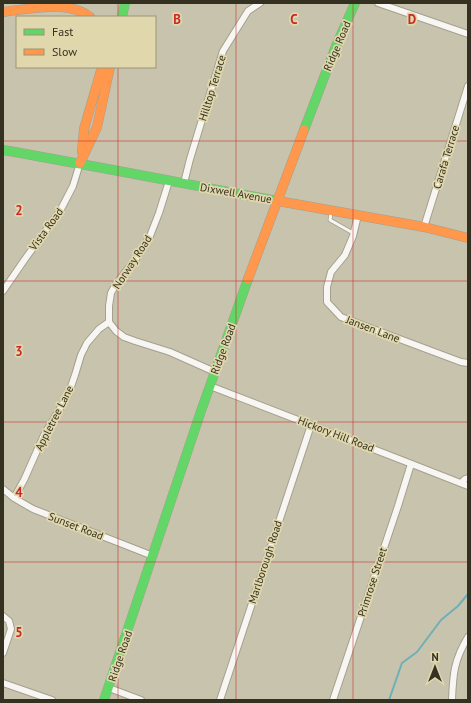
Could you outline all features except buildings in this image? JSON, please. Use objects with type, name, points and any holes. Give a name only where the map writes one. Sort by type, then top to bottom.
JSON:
[{"type":"main road","points":[[3,7],[14,3]]},
{"type":"main road","points":[[122,16],[125,3]]},
{"type":"main road","name":"Ridge Road","points":[[104,700],[215,372],[323,80],[355,3]]},
{"type":"main road","points":[[3,12],[50,7],[69,7],[89,16]]},
{"type":"main road","points":[[80,163],[84,129],[102,68]]},
{"type":"main road","points":[[80,163],[97,127],[110,68]]},
{"type":"main road","name":"Dixwell Avenue","points":[[3,150],[424,227],[468,238]]},
{"type":"street","name":"Hilltop Terrace","points":[[184,183],[223,52],[248,11],[260,3]]},
{"type":"street","points":[[378,3],[468,34]]},
{"type":"street","name":"Carafa Terrace","points":[[424,227],[468,86]]},
{"type":"street","name":"Vista Road","points":[[3,291],[24,259],[60,211],[73,186],[80,163]]},
{"type":"street","name":"Norway Road","points":[[109,322],[111,293],[116,284],[138,256],[150,236],[169,181]]},
{"type":"street","name":"Jansen Lane","points":[[358,215],[354,234],[345,255],[331,272],[327,287],[328,302],[341,317],[461,362],[468,363]]},
{"type":"street","points":[[109,322],[116,331],[124,337],[170,352],[215,372]]},
{"type":"street","name":"Appletree Lane","points":[[14,498],[24,480],[44,435],[68,395],[81,355],[87,342],[99,329],[109,322]]},
{"type":"street","name":"Hickory Hill Road","points":[[210,386],[468,486]]},
{"type":"street","name":"Marlborough Road","points":[[220,700],[311,424]]},
{"type":"street","name":"Primrose Street","points":[[333,700],[411,464]]},
{"type":"street","points":[[461,483],[468,478]]},
{"type":"street","name":"Sunset Road","points":[[3,489],[14,498],[33,509],[153,556]]},
{"type":"street","points":[[3,616],[9,621],[10,629],[3,653]]},
{"type":"street","points":[[452,700],[455,664],[458,654],[468,637]]},
{"type":"street","points":[[3,683],[52,700]]},
{"type":"street","points":[[109,688],[141,700]]},
{"type":"lane","points":[[332,210],[330,220],[354,234]]},
{"type":"waterway","points":[[389,700],[402,663],[417,652],[441,620],[458,606],[468,594]]},
{"type":"traffic: fast","points":[[122,16],[125,3]]},
{"type":"traffic: fast","points":[[304,130],[336,46],[355,3]]},
{"type":"traffic: fast","points":[[3,150],[278,201]]},
{"type":"traffic: fast","points":[[104,700],[201,411],[248,279]]},
{"type":"traffic: slow","points":[[3,12],[43,7],[64,7],[85,13],[89,16]]},
{"type":"traffic: slow","points":[[82,152],[84,129],[102,68]]},
{"type":"traffic: slow","points":[[80,163],[97,127],[110,68]]},
{"type":"traffic: slow","points":[[248,279],[304,130]]},
{"type":"traffic: slow","points":[[278,201],[424,227],[468,238]]}]
